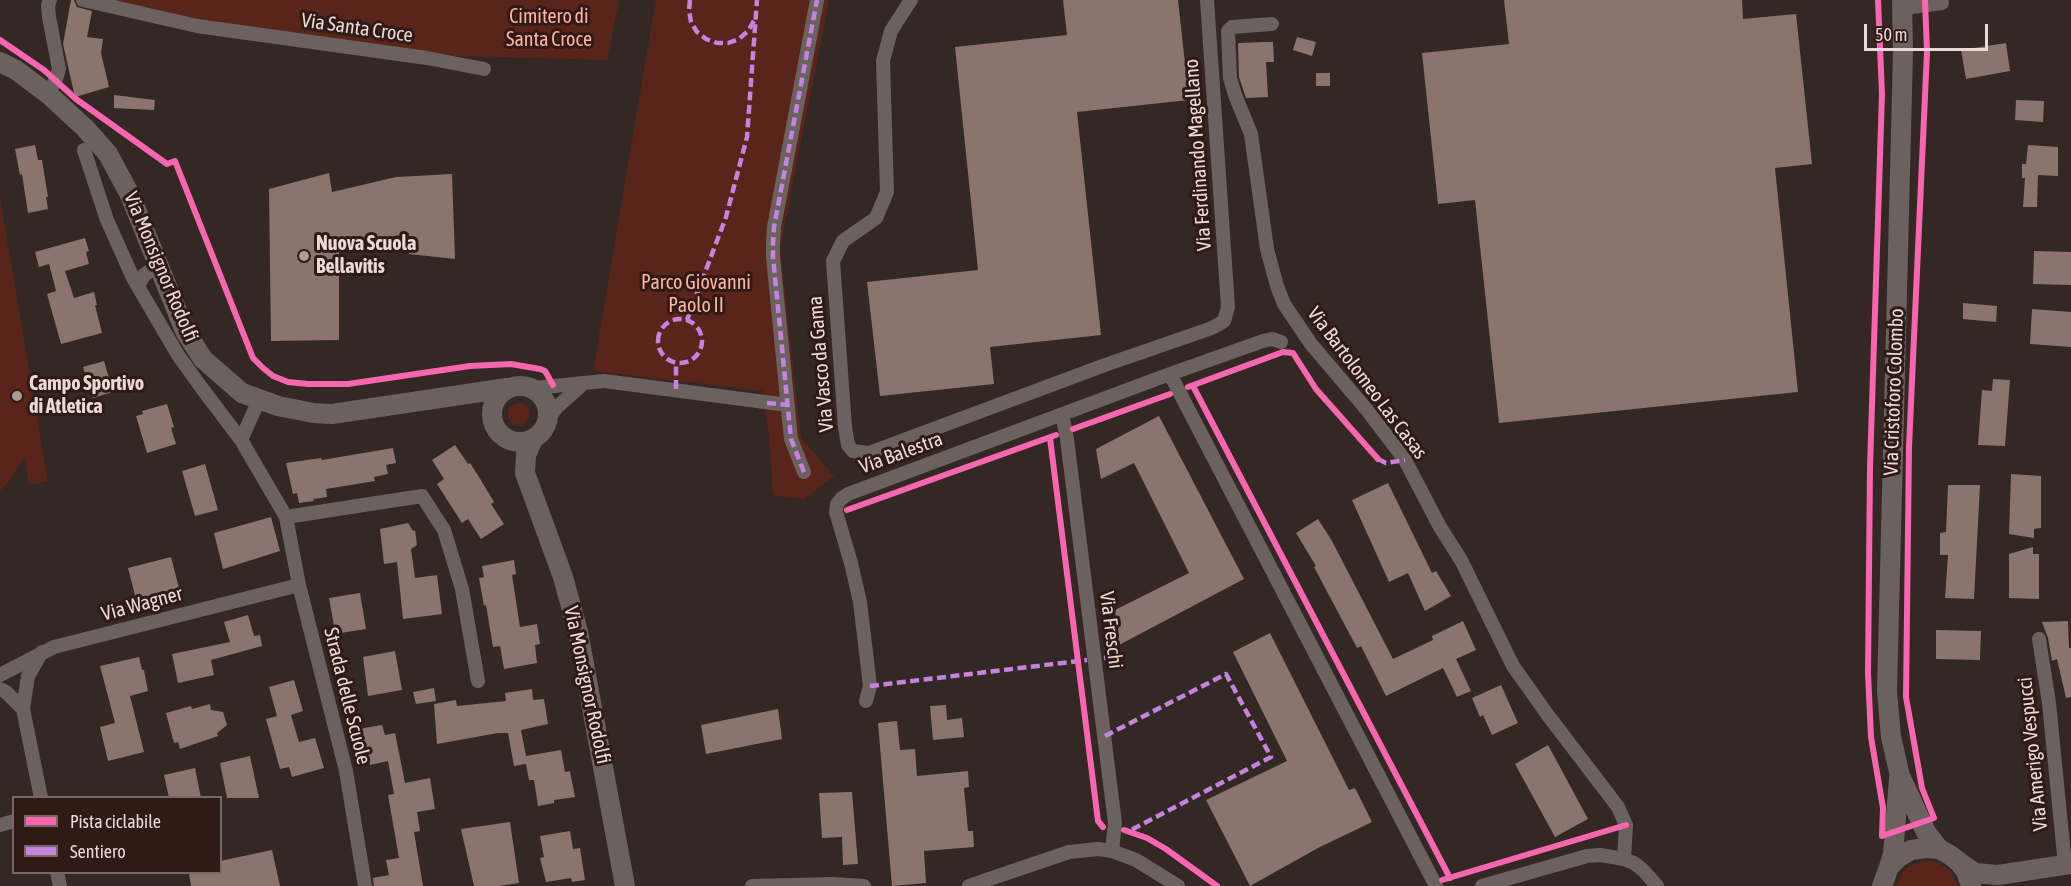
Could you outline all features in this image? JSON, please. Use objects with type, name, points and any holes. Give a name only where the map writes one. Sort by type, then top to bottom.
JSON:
[{"type":"street","points":[[48,94],[56,79],[58,69],[49,17],[50,0]]},
{"type":"street","name":"Via Santa Croce","points":[[83,0],[197,26],[427,57],[484,69]]},
{"type":"street","points":[[804,472],[791,439],[773,243],[774,227],[817,0]]},
{"type":"street","name":"Via Vasco da Gama","points":[[911,0],[891,31],[883,61],[887,192],[876,218],[843,241],[833,261],[844,427],[848,445],[853,451],[869,453],[1105,365],[1212,328],[1224,321],[1227,307]]},
{"type":"street","name":"Via Ferdinando Magellano","points":[[1207,0],[1227,307]]},
{"type":"street","name":"Via Cristoforo Colombo","points":[[1939,849],[1926,832],[1900,776],[1891,737],[1887,691],[1902,4],[1942,3]]},
{"type":"street","name":"Via Bartolomeo Las Casas","points":[[1272,24],[1232,27],[1228,31],[1230,78],[1251,134],[1267,249],[1284,304],[1311,344],[1367,410],[1405,460],[1440,527],[1461,560],[1513,666],[1618,807],[1626,825],[1624,859]]},
{"type":"street","name":"Via Monsignor Rodolfi","points":[[0,62],[16,70],[48,94],[85,128],[108,154],[130,195],[185,331],[203,359],[242,393],[300,411],[332,414],[459,396],[516,385],[534,388]]},
{"type":"street","name":"Strada delle Scuole","points":[[84,150],[107,220],[119,250],[138,286],[178,355],[241,440],[286,517],[299,585],[346,771],[365,886]]},
{"type":"street","points":[[138,286],[144,275],[158,266]]},
{"type":"street","name":"Via Balestra","points":[[866,701],[870,686],[860,602],[851,562],[837,521],[837,504],[848,494],[1263,341],[1272,339],[1281,342]]},
{"type":"street","points":[[1170,374],[1436,886]]},
{"type":"street","points":[[534,388],[604,381],[788,405]]},
{"type":"street","points":[[548,419],[584,383]]},
{"type":"street","points":[[493,423],[491,417],[493,403],[496,397],[507,388]]},
{"type":"street","points":[[534,388],[546,401],[548,419]]},
{"type":"street","name":"Via Monsignor Rodolfi","points":[[459,396],[484,411],[496,430],[507,439],[516,464],[530,489]]},
{"type":"street","points":[[241,440],[259,400]]},
{"type":"street","name":"Via Freschi","points":[[1062,414],[1114,812],[1112,851]]},
{"type":"street","name":"Via Monsignor Rodolfi","points":[[548,419],[545,427],[533,439],[526,455],[525,473],[563,577],[578,632],[625,886]]},
{"type":"street","points":[[507,439],[525,442],[533,439]]},
{"type":"street","points":[[286,517],[422,496],[444,530],[462,589],[478,681]]},
{"type":"street","name":"Via Wagner","points":[[0,675],[54,647],[299,585]]},
{"type":"street","name":"Via Amerigo Vespucci","points":[[2039,639],[2068,865]]},
{"type":"street","points":[[41,796],[23,709],[28,676],[42,652]]},
{"type":"street","points":[[0,689],[23,709]]},
{"type":"street","name":"Via Cristoforo Colombo","points":[[1882,879],[1893,854],[1900,776]]},
{"type":"street","points":[[1882,879],[1899,857],[1911,850],[1925,848],[1939,849],[1975,873],[1998,875],[2068,865]]},
{"type":"street","points":[[969,886],[1069,852],[1087,849],[1112,851],[1142,863],[1178,886]]},
{"type":"street","points":[[1482,886],[1587,856],[1600,855],[1624,859],[1643,870],[1657,886]]},
{"type":"street","points":[[1959,862],[1966,871],[1971,886]]},
{"type":"street","points":[[752,886],[832,884],[864,886]]},
{"type":"green space","name":"Cimitero di Santa Croce","points":[[100,0],[619,0],[607,60],[432,55],[199,24]]},
{"type":"green space","name":"Parco Giovanni Paolo II","points":[[656,0],[829,0],[780,249],[801,438],[834,476],[804,499],[773,495],[763,391],[593,371]]},
{"type":"green space","name":"Campo Sportivo di Atletica","points":[[0,199],[48,481],[29,485],[24,457],[0,491]]},
{"type":"green space","points":[[519,403],[527,406],[530,414],[527,422],[519,425],[511,422],[508,414],[511,406]]},
{"type":"green space","points":[[1932,861],[1942,865],[1950,871],[1958,886],[1896,886],[1903,871],[1912,864]]},
{"type":"building","points":[[71,0],[74,0],[77,7],[92,11],[87,37],[103,39],[101,53],[109,87],[75,97],[63,44]]},
{"type":"building","points":[[1063,0],[1178,0],[1189,100],[1077,112],[1101,335],[990,347],[994,384],[880,396],[867,282],[978,270],[955,47],[1067,35]]},
{"type":"building","points":[[1504,0],[1742,0],[1743,19],[1796,14],[1812,164],[1775,168],[1798,392],[1499,423],[1475,200],[1438,204],[1422,53],[1509,44]]},
{"type":"building","points":[[1297,37],[1316,42],[1312,56],[1293,50]]},
{"type":"building","points":[[1273,42],[1274,62],[1266,62],[1268,97],[1246,98],[1239,77],[1238,43]]},
{"type":"building","points":[[2006,43],[2010,71],[1966,79],[1961,50]]},
{"type":"building","points":[[1316,73],[1330,73],[1330,86],[1316,86]]},
{"type":"building","points":[[114,95],[155,100],[154,110],[114,108]]},
{"type":"building","points":[[2016,100],[2044,101],[2043,122],[2015,120]]},
{"type":"building","points":[[35,145],[38,160],[42,160],[48,209],[28,213],[22,174],[20,175],[15,149]]},
{"type":"building","points":[[2028,145],[2058,147],[2058,176],[2038,175],[2037,207],[2023,207],[2025,178],[2022,178],[2022,164],[2026,164]]},
{"type":"building","name":"Nuova Scuola Bellavitis","points":[[329,173],[332,192],[396,177],[452,174],[455,259],[409,254],[409,233],[339,247],[339,340],[271,341],[269,189]]},
{"type":"building","points":[[85,238],[89,251],[86,252],[89,264],[65,271],[74,298],[94,292],[102,333],[61,344],[47,294],[56,291],[49,264],[39,267],[35,252]]},
{"type":"building","points":[[2034,251],[2071,252],[2071,285],[2033,284]]},
{"type":"building","points":[[1963,303],[1997,306],[1996,322],[1963,319]]},
{"type":"building","points":[[2032,309],[2071,312],[2071,347],[2030,344]]},
{"type":"building","points":[[104,361],[113,392],[93,398],[83,367]]},
{"type":"building","points":[[1993,379],[2010,380],[2005,446],[1978,445],[1982,390],[1992,391]]},
{"type":"building","points":[[167,404],[176,444],[147,453],[136,416],[143,414],[142,411]]},
{"type":"building","points":[[1159,416],[1244,579],[1119,645],[1115,610],[1189,573],[1134,463],[1101,479],[1096,449]]},
{"type":"building","points":[[455,445],[479,477],[494,502],[491,504],[504,524],[481,539],[468,519],[462,523],[437,484],[444,479],[432,460]]},
{"type":"building","points":[[393,448],[396,463],[386,465],[388,474],[374,477],[375,481],[326,489],[327,497],[313,499],[314,501],[299,503],[297,493],[293,494],[286,463],[321,458],[322,460]]},
{"type":"building","points":[[205,464],[218,510],[195,516],[182,471]]},
{"type":"building","points":[[2011,474],[2041,476],[2041,528],[2034,529],[2034,538],[2009,534]]},
{"type":"building","points":[[1388,483],[1432,573],[1436,571],[1451,596],[1425,611],[1408,573],[1389,582],[1352,500]]},
{"type":"building","points":[[1948,485],[1980,485],[1974,599],[1945,598],[1948,555],[1940,555],[1940,533],[1946,532]]},
{"type":"building","points":[[271,517],[280,551],[223,569],[214,533]]},
{"type":"building","points":[[1318,519],[1332,541],[1393,659],[1433,640],[1432,636],[1463,621],[1476,650],[1456,659],[1471,691],[1457,697],[1443,668],[1386,696],[1361,646],[1357,648],[1314,567],[1316,566],[1296,533]]},
{"type":"building","points":[[408,523],[413,531],[415,530],[417,545],[411,549],[415,578],[437,575],[442,614],[403,619],[397,562],[384,564],[380,529]]},
{"type":"building","points":[[2033,547],[2033,554],[2039,554],[2039,599],[2009,598],[2009,554]]},
{"type":"building","points":[[171,557],[179,588],[136,599],[128,568]]},
{"type":"building","points":[[514,560],[516,574],[512,575],[520,627],[537,624],[540,644],[535,645],[537,663],[504,669],[500,646],[493,647],[479,578],[484,577],[482,566]]},
{"type":"building","points":[[360,593],[366,629],[340,633],[339,625],[334,626],[329,598]]},
{"type":"building","points":[[248,615],[254,636],[260,635],[262,646],[211,660],[214,675],[178,683],[172,654],[230,642],[224,622]]},
{"type":"building","points":[[2068,621],[2069,648],[2071,648],[2071,697],[2066,698],[2057,659],[2052,661],[2048,638],[2042,622]]},
{"type":"building","points":[[1936,630],[1981,631],[1980,660],[1936,659]]},
{"type":"building","points":[[1270,633],[1349,790],[1355,788],[1372,822],[1318,848],[1250,886],[1206,800],[1287,761],[1233,652]]},
{"type":"building","points":[[395,651],[402,690],[368,696],[363,657]]},
{"type":"building","points":[[139,657],[148,691],[130,696],[144,752],[108,761],[100,727],[115,723],[100,666]]},
{"type":"building","points":[[294,680],[303,711],[291,715],[299,742],[315,738],[324,768],[292,777],[289,767],[280,769],[266,719],[277,716],[269,687]]},
{"type":"building","points":[[1501,685],[1518,723],[1492,735],[1483,715],[1480,717],[1472,698]]},
{"type":"building","points":[[434,688],[436,701],[416,704],[413,692]]},
{"type":"building","points":[[532,689],[533,700],[544,699],[548,724],[521,730],[526,756],[561,750],[565,772],[570,771],[575,797],[554,800],[554,803],[538,806],[534,780],[529,780],[526,764],[514,766],[508,733],[437,744],[434,704],[456,700],[457,706],[506,701],[505,693]]},
{"type":"building","points":[[210,704],[211,710],[223,712],[227,725],[217,733],[218,736],[180,749],[178,742],[174,743],[166,713],[191,706],[192,709]]},
{"type":"building","points":[[946,705],[947,720],[962,718],[964,737],[933,740],[930,706]]},
{"type":"building","points":[[778,709],[782,739],[706,754],[701,725]]},
{"type":"building","points":[[897,721],[900,750],[915,749],[917,776],[968,771],[969,787],[964,788],[968,831],[973,831],[974,847],[924,851],[926,883],[892,886],[878,723]]},
{"type":"building","points":[[382,725],[385,735],[395,733],[405,783],[430,778],[435,809],[417,812],[420,831],[414,832],[423,886],[374,886],[373,878],[389,875],[386,860],[399,858],[388,795],[394,794],[388,761],[370,765],[367,751],[364,752],[359,729]]},
{"type":"building","points":[[1548,745],[1588,819],[1555,837],[1515,764]]},
{"type":"building","points":[[250,756],[259,798],[227,798],[220,763]]},
{"type":"building","points":[[195,768],[201,796],[169,796],[164,775]]},
{"type":"building","points":[[852,792],[858,864],[843,865],[842,837],[822,838],[819,793]]},
{"type":"building","points":[[510,822],[519,883],[474,886],[461,829]]},
{"type":"building","points":[[570,831],[573,849],[580,848],[585,880],[572,882],[571,878],[546,882],[540,858],[544,857],[540,836]]},
{"type":"building","points":[[272,850],[280,886],[191,886],[189,874],[222,874],[222,861]]},
{"type":"marked path","points":[[690,0],[691,22],[697,32],[717,43],[728,43],[739,39],[748,31],[755,19]]},
{"type":"marked path","points":[[687,320],[726,217],[747,137],[757,0]]},
{"type":"marked path","points":[[804,472],[791,439],[773,243],[774,227],[817,0]]},
{"type":"marked path","points":[[680,319],[689,320],[696,325],[701,332],[702,341],[701,350],[696,357],[689,362],[680,363],[671,362],[664,357],[659,350],[658,341],[659,332],[664,325],[671,320],[680,319]]},
{"type":"marked path","points":[[676,364],[676,389]]},
{"type":"marked path","points":[[767,403],[788,405]]},
{"type":"marked path","points":[[1378,459],[1386,463],[1405,460]]},
{"type":"marked path","points":[[1104,658],[1110,657]]},
{"type":"marked path","points":[[870,686],[1087,660]]},
{"type":"marked path","points":[[1105,736],[1226,674],[1271,757],[1129,831]]},
{"type":"cycle path","points":[[1878,0],[1882,94],[1870,467],[1868,673],[1871,737],[1883,808],[1882,836],[1934,818],[1922,788],[1906,697],[1909,447],[1927,52],[1925,0]]},
{"type":"cycle path","points":[[0,40],[44,70],[76,99],[167,164],[175,161],[253,358],[273,376],[288,382],[348,384],[470,366],[511,364],[545,371],[553,385]]},
{"type":"cycle path","points":[[1188,387],[1283,352],[1293,353],[1316,389],[1378,459]]},
{"type":"cycle path","points":[[1193,386],[1450,878]]},
{"type":"cycle path","points":[[1073,429],[1170,394]]},
{"type":"cycle path","points":[[847,510],[1056,435]]},
{"type":"cycle path","points":[[1050,438],[1098,821],[1103,827]]},
{"type":"cycle path","points":[[1442,880],[1626,825]]},
{"type":"cycle path","points":[[1124,830],[1147,838],[1166,849],[1217,886]]},
{"type":"place","name":"Nuova Scuola Bellavitis","points":[[304,256]]},
{"type":"place","name":"Campo Sportivo di Atletica","points":[[17,396]]}]
